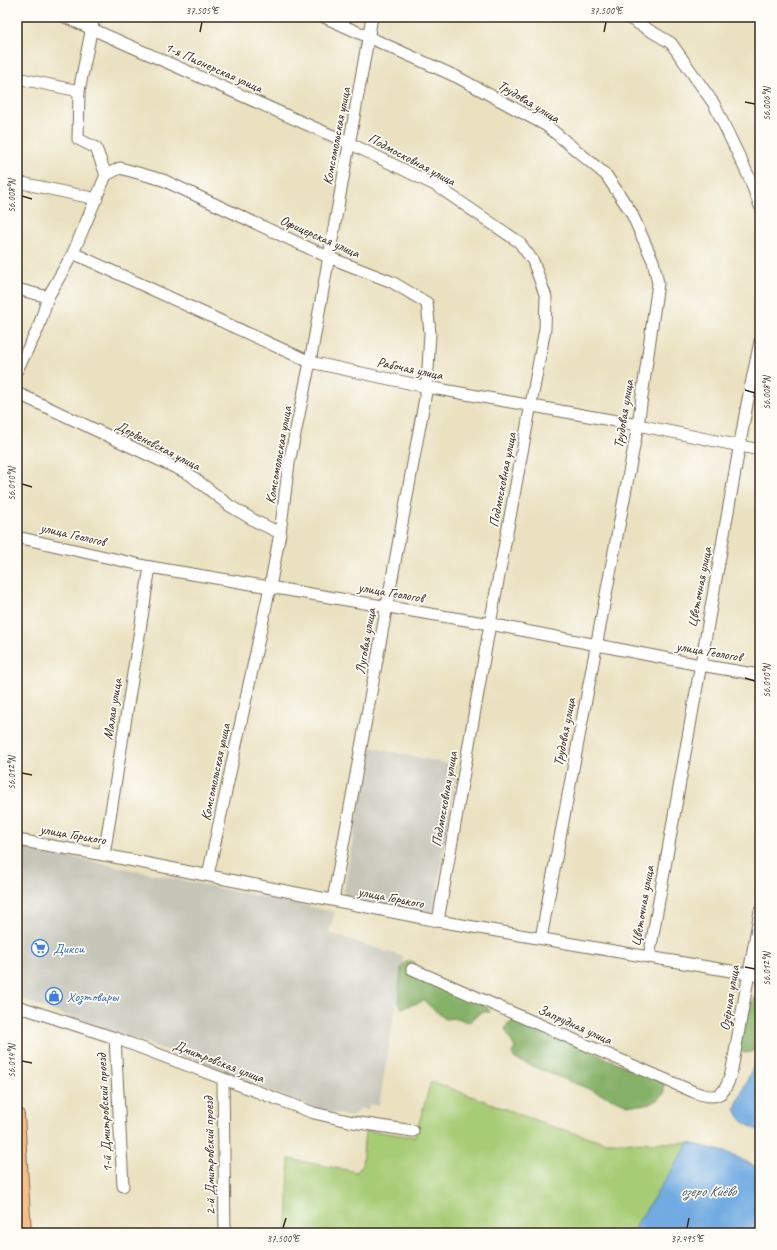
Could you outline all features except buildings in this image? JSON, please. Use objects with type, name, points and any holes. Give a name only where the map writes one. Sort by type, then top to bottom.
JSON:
[{"type":"main road","points":[[17,1115],[24,1233]]},
{"type":"street","name":"1-я Пионерская улица","points":[[65,17],[350,144]]},
{"type":"street","points":[[17,370],[38,329],[48,298],[73,253],[106,175],[96,148],[78,140],[79,91],[94,17]]},
{"type":"street","points":[[324,17],[369,38]]},
{"type":"street","name":"Комсомольская улица","points":[[208,875],[270,587],[280,533],[289,463],[310,362],[372,17]]},
{"type":"street","points":[[628,17],[671,43],[714,104],[749,177],[760,206]]},
{"type":"street","name":"Трудовая улица","points":[[369,38],[457,77],[547,126],[606,175],[631,212],[653,261],[658,283],[638,425],[541,938]]},
{"type":"street","points":[[17,78],[79,91]]},
{"type":"street","name":"Подмосковная улица","points":[[350,144],[437,186],[519,242],[533,261],[546,296],[545,329],[490,624],[438,922]]},
{"type":"street","name":"Офицерская улица","points":[[106,175],[120,168],[163,180],[328,257],[392,282],[427,303],[430,333],[427,387]]},
{"type":"street","points":[[17,182],[97,199]]},
{"type":"street","name":"Рабочая улица","points":[[73,253],[310,362],[427,387],[638,425],[760,450]]},
{"type":"street","points":[[17,289],[48,298]]},
{"type":"street","name":"Цветочная улица","points":[[649,957],[700,665],[741,446],[747,404],[760,341]]},
{"type":"street","name":"Луговая улица","points":[[333,900],[427,387]]},
{"type":"street","name":"Дербеневская улица","points":[[17,393],[189,474],[230,506],[257,522],[280,533]]},
{"type":"street","name":"улица Геологов","points":[[17,537],[150,567],[490,624],[700,665],[760,675]]},
{"type":"street","name":"Малая улица","points":[[104,855],[150,567]]},
{"type":"street","name":"улица Горького","points":[[17,840],[208,875],[438,922],[541,938],[760,976]]},
{"type":"street","name":"Озёрная улица","points":[[725,1090],[732,1069],[760,911]]},
{"type":"street","name":"Запрудная улица","points":[[412,969],[706,1097],[715,1097],[725,1090]]},
{"type":"street","name":"Дмитровская улица","points":[[17,1006],[115,1038],[314,1113],[353,1122],[413,1131]]},
{"type":"street","name":"1-й Дмитровский проезд","points":[[115,1038],[123,1186]]},
{"type":"street","name":"2-й Дмитровский проезд","points":[[222,1079],[225,1233]]},
{"type":"shaded area","points":[[370,747],[457,766],[433,914],[343,896]]},
{"type":"shaded area","points":[[17,846],[335,912],[329,933],[404,957],[379,1106],[369,1104],[368,1110],[361,1108],[352,1117],[319,1110],[246,1082],[241,1076],[19,999]]},
{"type":"green space","points":[[408,960],[414,962],[415,968],[413,973],[415,978],[432,983],[487,1007],[490,1012],[481,1012],[471,1021],[466,1022],[458,1018],[445,1019],[424,1001],[402,1008],[398,1003],[401,968]]},
{"type":"green space","points":[[754,998],[760,998],[760,1028],[755,1049],[752,1052],[744,1053],[739,1050],[749,1005]]},
{"type":"green space","points":[[518,1020],[664,1083],[664,1094],[651,1103],[628,1105],[515,1059],[512,1053],[515,1048],[505,1029],[508,1023]]},
{"type":"green space","points":[[431,1081],[551,1126],[605,1142],[689,1143],[729,1153],[760,1169],[760,1233],[287,1233],[289,1159],[357,1172],[362,1166],[365,1130],[415,1137]]},
{"type":"water","points":[[760,1051],[760,1131],[741,1120],[736,1113],[735,1108]]},
{"type":"water","name":"озеро Киёво","points":[[689,1143],[729,1153],[760,1169],[760,1233],[631,1233]]},
{"type":"place","name":"Дикси","points":[[40,948]]},
{"type":"place","name":"Хозтовары","points":[[54,996]]}]
